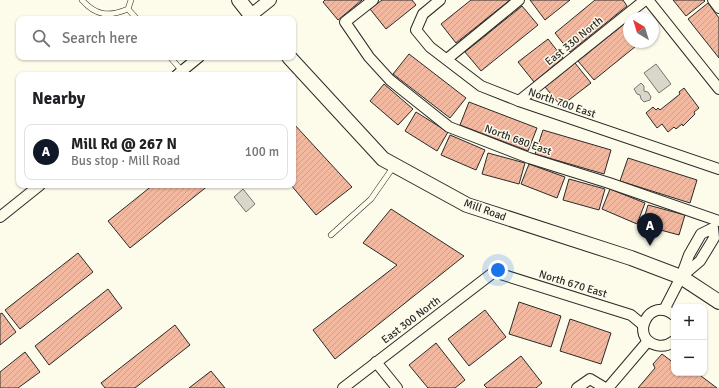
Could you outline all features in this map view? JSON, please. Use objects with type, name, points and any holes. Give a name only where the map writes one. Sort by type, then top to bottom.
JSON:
[{"type":"main road","points":[[239,0],[250,16]]},
{"type":"main road","name":"Mill Road","points":[[292,60],[382,159],[467,205],[631,258],[681,277],[719,302]]},
{"type":"street","points":[[253,16],[270,0]]},
{"type":"street","name":"North 680 East","points":[[373,0],[345,22],[369,57],[390,80],[449,127],[529,158],[609,183],[717,221]]},
{"type":"street","name":"North 700 East","points":[[440,0],[423,14],[416,30],[430,47],[481,86],[519,101],[719,170]]},
{"type":"street","points":[[447,59],[519,0]]},
{"type":"street","name":"East 330 North","points":[[519,101],[644,0]]},
{"type":"street","points":[[648,0],[719,89]]},
{"type":"street","points":[[713,0],[719,8]]},
{"type":"street","points":[[180,72],[195,60]]},
{"type":"street","points":[[0,217],[36,188]]},
{"type":"street","points":[[664,310],[681,277],[700,261],[714,238],[717,221]]},
{"type":"street","name":"North 670 East","points":[[494,272],[631,315],[643,325]]},
{"type":"street","name":"East 300 North","points":[[343,388],[494,272]]},
{"type":"street","points":[[671,313],[664,310],[653,312],[645,320],[643,325],[645,336],[648,341],[658,346],[665,346],[671,343]]},
{"type":"street","points":[[608,388],[648,341]]},
{"type":"street","points":[[376,362],[397,388]]},
{"type":"street","points":[[577,388],[590,379],[605,388]]},
{"type":"lane","points":[[82,0],[87,6],[102,15],[117,14],[128,9],[131,0]]},
{"type":"lane","points":[[128,9],[134,16]]},
{"type":"lane","points":[[172,60],[178,72]]},
{"type":"lane","points":[[331,236],[371,199],[394,165]]},
{"type":"shaded area","points":[[656,64],[671,84],[659,93],[644,73]]},
{"type":"shaded area","points":[[641,83],[644,86],[644,91],[648,92],[651,97],[650,100],[644,102],[634,89]]},
{"type":"shaded area","points":[[243,189],[255,204],[246,212],[234,197]]},
{"type":"building","points":[[325,0],[362,0],[338,20],[323,2]]},
{"type":"building","points":[[382,0],[412,0],[416,5],[386,29],[370,9]]},
{"type":"building","points":[[471,0],[510,0],[456,43],[441,24]]},
{"type":"building","points":[[530,0],[570,0],[545,20]]},
{"type":"building","points":[[595,0],[623,0],[627,6],[570,52],[555,33]]},
{"type":"building","points":[[673,0],[704,0],[705,1],[686,16]]},
{"type":"building","points":[[708,3],[719,18],[719,58],[688,19]]},
{"type":"building","points":[[522,6],[538,25],[481,71],[465,52]]},
{"type":"building","points":[[623,25],[623,48],[634,48],[594,80],[578,61]]},
{"type":"building","points":[[548,39],[563,58],[534,82],[518,62]]},
{"type":"building","points":[[409,54],[466,98],[450,118],[393,74]]},
{"type":"building","points":[[575,63],[591,83],[561,106],[545,87]]},
{"type":"building","points":[[384,84],[413,109],[398,125],[370,101]]},
{"type":"building","points":[[684,88],[699,108],[694,112],[695,114],[683,126],[682,124],[676,129],[674,127],[668,132],[662,124],[657,128],[646,113],[653,107],[656,110],[658,108],[660,110],[680,94],[679,92]]},
{"type":"building","points":[[469,102],[537,128],[528,151],[460,125]]},
{"type":"building","points":[[416,112],[448,132],[437,151],[405,131]]},
{"type":"building","points":[[296,126],[352,187],[316,215],[294,188],[296,188]]},
{"type":"building","points":[[543,130],[611,150],[604,174],[535,154]]},
{"type":"building","points":[[450,135],[485,150],[476,170],[441,155]]},
{"type":"building","points":[[488,153],[525,163],[519,184],[482,174]]},
{"type":"building","points":[[628,158],[697,180],[690,203],[620,181]]},
{"type":"building","points":[[529,164],[565,177],[557,198],[521,184]]},
{"type":"building","points":[[569,179],[605,189],[599,210],[563,200]]},
{"type":"building","points":[[149,188],[205,188],[130,248],[108,221]]},
{"type":"building","points":[[610,189],[645,203],[637,224],[602,209]]},
{"type":"building","points":[[648,205],[685,215],[679,235],[642,225]]},
{"type":"building","points":[[391,209],[464,256],[335,359],[313,330],[397,265],[363,243]]},
{"type":"building","points":[[78,253],[93,272],[20,329],[5,310]]},
{"type":"building","points":[[108,289],[122,308],[49,365],[35,346]]},
{"type":"building","points":[[519,302],[561,316],[551,347],[509,334]]},
{"type":"building","points":[[485,310],[506,337],[469,366],[448,339]]},
{"type":"building","points":[[2,313],[16,332],[0,345],[0,314]]},
{"type":"building","points":[[570,319],[611,333],[601,364],[560,351]]},
{"type":"building","points":[[175,325],[190,345],[135,388],[105,388],[101,383]]},
{"type":"building","points":[[436,343],[465,380],[455,388],[428,388],[409,365]]},
{"type":"building","points":[[25,352],[40,372],[18,388],[0,388],[0,372]]},
{"type":"building","points":[[662,354],[671,361],[671,376],[701,376],[717,388],[638,388],[655,368],[653,364]]},
{"type":"building","points":[[521,356],[542,383],[536,388],[487,388],[484,385]]},
{"type":"building","points":[[211,371],[225,388],[189,388]]},
{"type":"place","name":"Mill Rd @ 267 N","points":[[650,246]]}]
